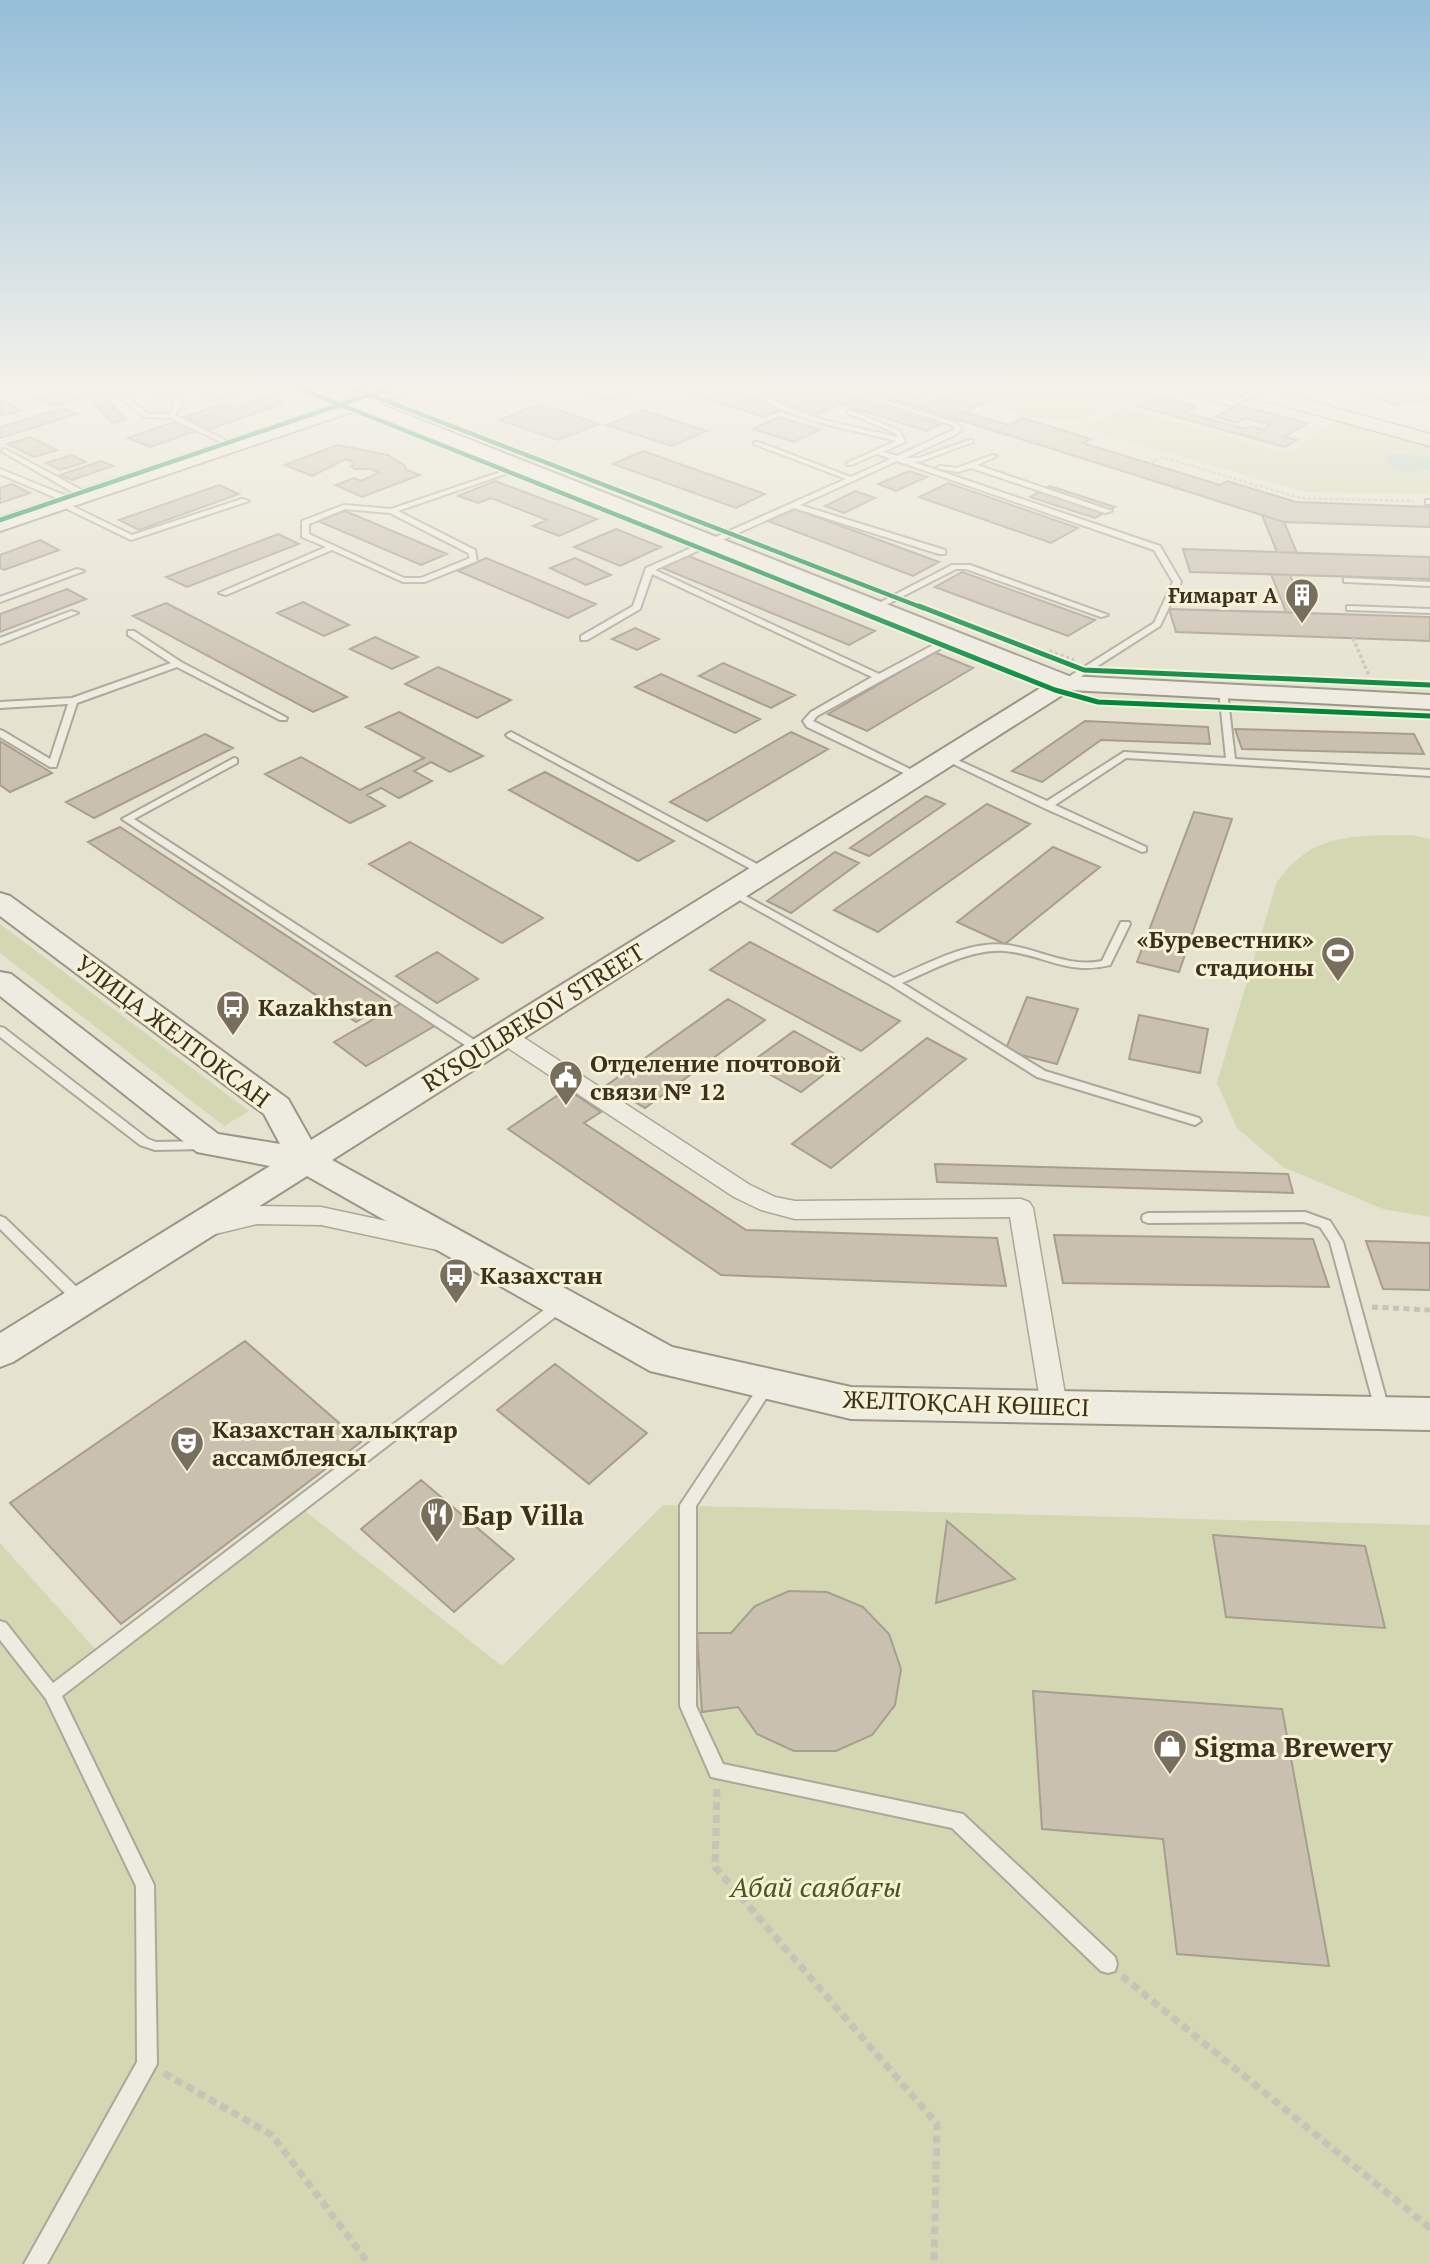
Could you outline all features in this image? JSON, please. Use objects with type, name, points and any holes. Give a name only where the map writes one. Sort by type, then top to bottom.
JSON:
[{"type":"street","points":[[0,525],[95,493]]},
{"type":"street","points":[[586,493],[953,638],[1075,677],[1223,691],[1430,702]]},
{"type":"street","name":"RYSQULBEKOV STREET","points":[[0,1352],[1075,677]]},
{"type":"street","name":"УЛИЦА ЖЕЛТОКСАН","points":[[0,902],[276,1107],[306,1160]]},
{"type":"street","points":[[0,981],[209,1144],[306,1160]]},
{"type":"street","points":[[493,1043],[742,1191],[769,1204],[795,1210],[1021,1209],[1054,1406]]},
{"type":"street","name":"ЖЕЛТОҚСАН КӨШЕСІ","points":[[306,1160],[663,1360],[851,1403],[1430,1414]]},
{"type":"street","points":[[194,1230],[257,1215],[321,1216],[460,1246]]},
{"type":"lane","points":[[54,493],[73,500]]},
{"type":"lane","points":[[63,493],[131,538],[245,501]]},
{"type":"lane","points":[[392,511],[472,552],[474,559],[422,580],[403,580],[306,535],[305,523],[344,508],[392,511],[446,493]]},
{"type":"lane","points":[[584,638],[637,607],[649,570],[821,493]]},
{"type":"lane","points":[[992,493],[1157,548],[1177,582],[1157,624],[1075,677]]},
{"type":"lane","points":[[1053,493],[1108,511]]},
{"type":"lane","points":[[793,505],[942,552]]},
{"type":"lane","points":[[223,593],[333,547]]},
{"type":"lane","points":[[875,607],[955,567],[967,567],[1104,615]]},
{"type":"lane","points":[[649,570],[878,677]]},
{"type":"lane","points":[[0,600],[80,571]]},
{"type":"lane","points":[[1347,580],[1430,584]]},
{"type":"lane","points":[[1350,608],[1430,611]]},
{"type":"lane","points":[[0,641],[74,613]]},
{"type":"lane","points":[[131,633],[178,664],[283,718]]},
{"type":"lane","points":[[917,776],[810,725],[808,721],[814,714],[878,677],[953,638]]},
{"type":"lane","points":[[0,705],[73,701],[178,664]]},
{"type":"lane","points":[[1223,691],[1231,761]]},
{"type":"lane","points":[[0,733],[53,765],[73,701]]},
{"type":"lane","points":[[512,735],[764,872]]},
{"type":"lane","points":[[1047,806],[1124,755],[1430,773]]},
{"type":"lane","points":[[946,758],[1142,849]]},
{"type":"lane","points":[[234,761],[127,819],[493,1043]]},
{"type":"lane","points":[[733,892],[893,982],[1041,1074],[1195,1121]]},
{"type":"lane","points":[[893,982],[985,948],[1006,948],[1090,968],[1105,963],[1125,924]]},
{"type":"lane","points":[[0,1031],[144,1142],[155,1146],[209,1144]]},
{"type":"lane","points":[[1149,1218],[1305,1217],[1325,1224],[1336,1241],[1383,1413]]},
{"type":"lane","points":[[0,1221],[82,1301]]},
{"type":"lane","points":[[52,1694],[563,1304]]},
{"type":"lane","points":[[769,1384],[688,1505],[688,1706],[717,1771],[957,1820],[1108,1964]]},
{"type":"lane","points":[[0,1628],[52,1694],[145,1885],[147,2064],[36,2264]]},
{"type":"path","points":[[1282,493],[1300,498],[1430,502]]},
{"type":"path","points":[[1353,638],[1372,680],[1361,682]]},
{"type":"path","points":[[1034,650],[1075,677]]},
{"type":"path","points":[[1354,1306],[1430,1310]]},
{"type":"path","points":[[717,1771],[715,1867],[937,2124],[934,2264]]},
{"type":"path","points":[[1108,1964],[1430,2228]]},
{"type":"path","points":[[147,2064],[272,2135],[369,2264]]},
{"type":"green space","points":[[1345,493],[1430,493],[1430,494]]},
{"type":"green space","name":"«Буревестник» стадионы","points":[[1412,835],[1430,839],[1430,1217],[1383,1209],[1283,1167],[1237,1128],[1217,1083],[1276,884],[1304,854],[1320,845],[1354,837]]},
{"type":"green space","points":[[0,924],[249,1111],[224,1126],[0,953]]},
{"type":"green space","name":"Абай саябағы","points":[[663,1505],[1430,1525],[1430,2264],[0,2264],[0,1543],[96,1650],[305,1511],[502,1666]]},
{"type":"building","points":[[0,493],[30,493],[0,503]]},
{"type":"building","points":[[197,493],[239,494],[139,530],[119,520]]},
{"type":"building","points":[[353,493],[373,493],[362,497]]},
{"type":"building","points":[[466,493],[526,493],[597,519],[559,536],[533,526],[547,520],[491,498],[478,503],[458,496]]},
{"type":"building","points":[[693,493],[765,494],[736,508]]},
{"type":"building","points":[[852,493],[875,498],[844,513],[825,506]]},
{"type":"building","points":[[928,493],[976,493],[1078,528],[1051,543],[919,497]]},
{"type":"building","points":[[1038,493],[1071,493],[1115,507],[1095,518],[1030,497]]},
{"type":"building","points":[[1191,493],[1265,493],[1296,502],[1430,507],[1430,527],[1284,522],[1297,553],[1430,557],[1430,579],[1290,575],[1305,613],[1430,617],[1430,641],[1176,632],[1169,609],[1286,612],[1271,574],[1190,572],[1183,549],[1277,552],[1262,515]]},
{"type":"building","points":[[1191,493],[1265,493],[1296,502],[1430,507],[1430,527],[1284,522]]},
{"type":"building","points":[[795,509],[939,562],[913,576],[768,521]]},
{"type":"building","points":[[345,511],[447,554],[421,565],[318,521]]},
{"type":"building","points":[[1262,515],[1284,522],[1297,553],[1277,552]]},
{"type":"building","points":[[616,529],[661,547],[620,566],[574,547]]},
{"type":"building","points":[[278,534],[299,544],[187,587],[166,577]]},
{"type":"building","points":[[40,540],[59,550],[4,570],[0,568],[0,555]]},
{"type":"building","points":[[1183,549],[1430,557],[1430,579],[1190,572]]},
{"type":"building","points":[[686,555],[875,631],[849,645],[660,567]]},
{"type":"building","points":[[486,558],[596,604],[568,618],[458,571]]},
{"type":"building","points":[[575,558],[611,575],[586,585],[550,568]]},
{"type":"building","points":[[962,572],[1095,620],[1068,636],[935,587]]},
{"type":"building","points":[[1271,574],[1290,575],[1305,613],[1286,612]]},
{"type":"building","points":[[67,589],[86,599],[0,632],[0,614]]},
{"type":"building","points":[[303,602],[349,625],[324,636],[277,613]]},
{"type":"building","points":[[166,603],[347,697],[313,712],[133,616]]},
{"type":"building","name":"Ғимарат А","points":[[1169,609],[1430,617],[1430,641],[1176,632]]},
{"type":"building","points":[[635,628],[659,639],[637,650],[612,639]]},
{"type":"building","points":[[375,637],[418,657],[392,669],[350,649]]},
{"type":"building","points":[[934,652],[973,668],[867,731],[828,714]]},
{"type":"building","points":[[723,663],[795,695],[771,708],[699,676]]},
{"type":"building","points":[[438,667],[511,700],[477,718],[405,684]]},
{"type":"building","points":[[661,674],[760,719],[735,733],[635,687]]},
{"type":"building","points":[[399,712],[483,756],[450,772],[431,762],[414,771],[432,781],[399,798],[381,788],[367,795],[385,806],[350,823],[265,774],[301,757],[360,790],[424,758],[366,727]]},
{"type":"building","points":[[1085,721],[1208,727],[1210,744],[1101,740],[1042,782],[1012,771]]},
{"type":"building","points":[[1235,729],[1414,734],[1424,754],[1242,749]]},
{"type":"building","points":[[791,732],[828,749],[707,821],[670,802]]},
{"type":"building","points":[[205,734],[233,748],[94,818],[66,802]]},
{"type":"building","points":[[0,741],[52,773],[10,792],[0,785]]},
{"type":"building","points":[[545,772],[674,841],[638,861],[509,790]]},
{"type":"building","points":[[926,796],[945,804],[869,856],[850,848]]},
{"type":"building","points":[[987,804],[1030,824],[878,932],[834,910]]},
{"type":"building","points":[[1194,812],[1232,819],[1179,972],[1137,962]]},
{"type":"building","points":[[120,827],[388,1002],[356,1022],[88,842]]},
{"type":"building","points":[[410,842],[543,918],[502,943],[369,864]]},
{"type":"building","points":[[1053,847],[1100,867],[1005,944],[957,922]]},
{"type":"building","points":[[835,852],[859,863],[791,913],[767,901]]},
{"type":"building","points":[[750,942],[900,1021],[861,1051],[710,970]]},
{"type":"building","points":[[437,952],[478,979],[437,1003],[396,976]]},
{"type":"building","points":[[1027,997],[1078,1009],[1057,1064],[1005,1051]]},
{"type":"building","points":[[728,999],[765,1020],[645,1108],[607,1085]]},
{"type":"building","points":[[405,1001],[438,1024],[366,1066],[334,1042]]},
{"type":"building","points":[[1139,1015],[1208,1029],[1200,1073],[1129,1059]]},
{"type":"building","points":[[794,1031],[844,1059],[801,1092],[750,1063]]},
{"type":"building","points":[[927,1038],[966,1059],[831,1168],[792,1144]]},
{"type":"building","points":[[567,1089],[601,1112],[584,1123],[746,1230],[997,1238],[1006,1286],[721,1275],[508,1129]]},
{"type":"building","points":[[935,1164],[1288,1174],[1293,1193],[937,1182]]},
{"type":"building","points":[[1054,1235],[1313,1239],[1329,1287],[1063,1283]]},
{"type":"building","points":[[1366,1241],[1430,1243],[1430,1290],[1383,1289]]},
{"type":"building","name":"Казахстан халықтар ассамблеясы","points":[[245,1341],[361,1442],[121,1624],[10,1503]]},
{"type":"building","points":[[555,1364],[647,1433],[589,1484],[497,1410]]},
{"type":"building","name":"Бар Villa","points":[[421,1480],[514,1559],[454,1612],[361,1529]]},
{"type":"building","points":[[947,1521],[1015,1579],[936,1603]]},
{"type":"building","points":[[1213,1535],[1365,1546],[1385,1628],[1226,1617]]},
{"type":"building","points":[[789,1591],[827,1592],[863,1607],[889,1634],[901,1669],[895,1705],[872,1735],[836,1751],[794,1751],[757,1734],[738,1707],[702,1712],[697,1633],[731,1633],[755,1606]]},
{"type":"building","points":[[1033,1691],[1282,1709],[1329,1966],[1177,1954],[1163,1839],[1042,1829]]},
{"type":"cycle path","points":[[0,520],[81,493]]},
{"type":"cycle path","points":[[561,493],[1055,690],[1098,702],[1430,716]]},
{"type":"cycle path","points":[[624,493],[1084,670],[1430,685]]},
{"type":"place","name":"Ғимарат А","points":[[1302,625]]},
{"type":"place","name":"«Буревестник» стадионы","points":[[1338,983]]},
{"type":"place","name":"Kazakhstan","points":[[233,1037]]},
{"type":"place","name":"Отделение почтовой связи № 12","points":[[566,1107]]},
{"type":"place","name":"Казахстан","points":[[456,1305]]},
{"type":"place","name":"Казахстан халықтар ассамблеясы","points":[[187,1473]]},
{"type":"place","name":"Бар Villa","points":[[437,1544]]},
{"type":"place","name":"Sigma Brewery","points":[[1170,1776]]}]
